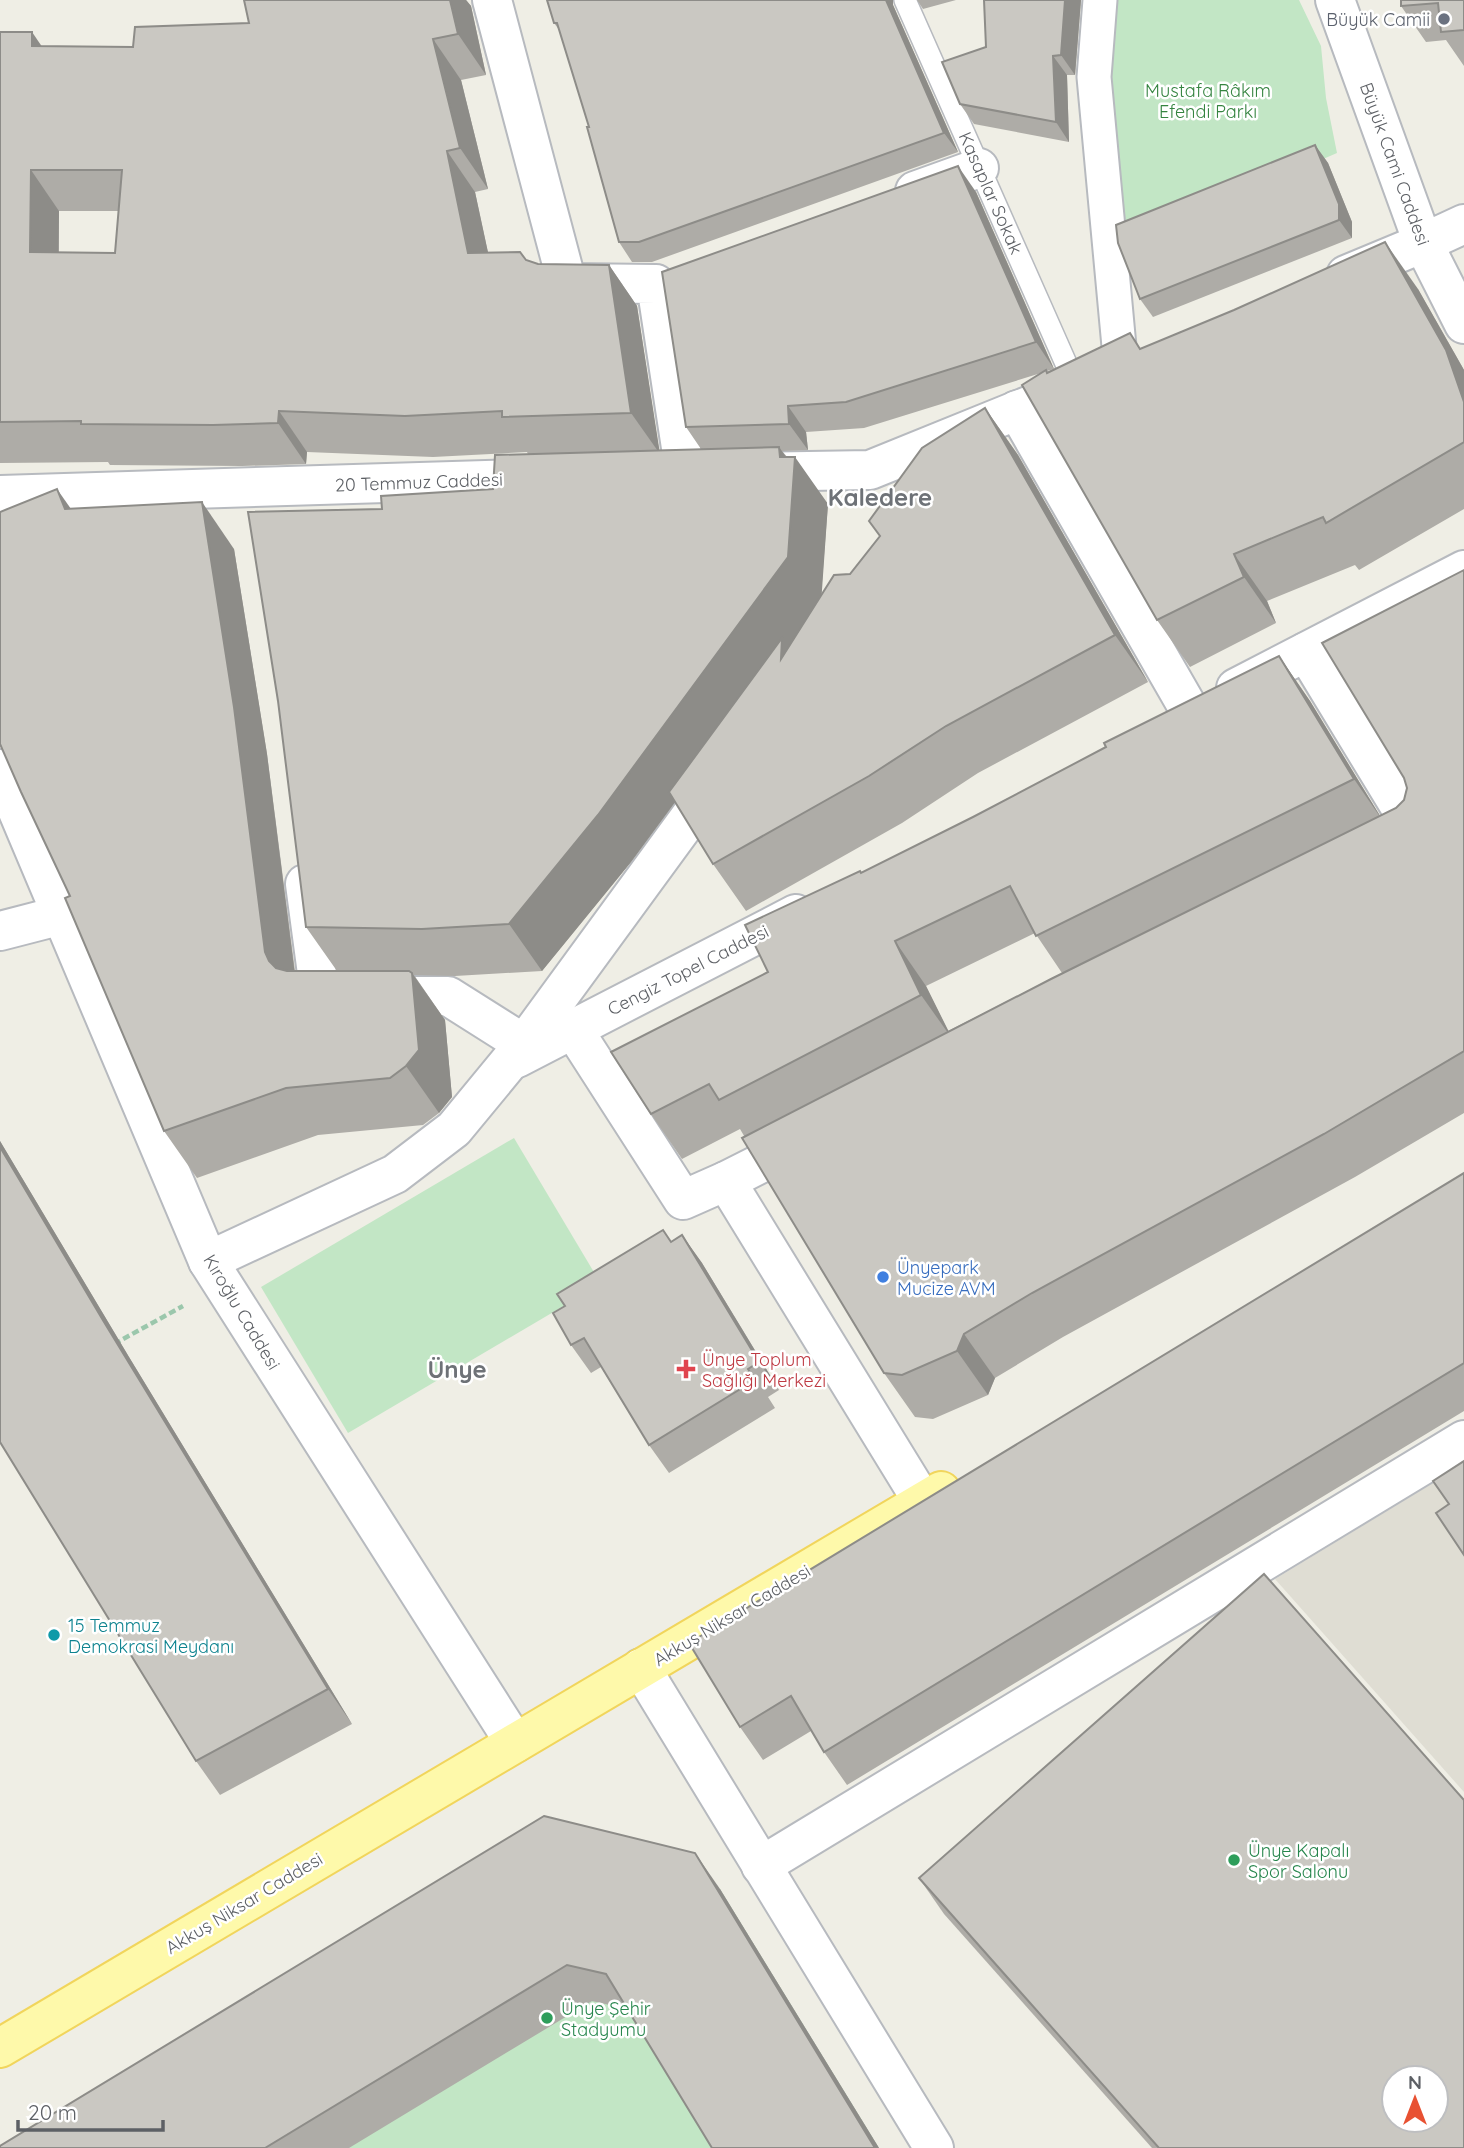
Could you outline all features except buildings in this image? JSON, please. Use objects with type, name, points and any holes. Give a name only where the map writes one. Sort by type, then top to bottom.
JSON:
[{"type":"main road","name":"Akkuş Niksar Caddesi","points":[[0,2048],[971,1473]]},
{"type":"street","points":[[492,0],[567,283],[669,279],[685,474]]},
{"type":"street","points":[[1100,0],[1094,77],[1121,368]]},
{"type":"street","name":"Büyük Cami Caddesi","points":[[1310,0],[1417,245],[1464,324]]},
{"type":"street","name":"Büyük Cami Caddesi","points":[[1335,0],[1417,245]]},
{"type":"street","points":[[889,200],[979,168]]},
{"type":"street","points":[[1311,289],[1464,224]]},
{"type":"street","points":[[644,475],[870,470],[1159,352]]},
{"type":"street","points":[[939,480],[1017,410]]},
{"type":"street","points":[[1017,410],[1190,711]]},
{"type":"street","name":"20 Temmuz Caddesi","points":[[0,495],[576,477]]},
{"type":"street","points":[[247,487],[253,527]]},
{"type":"street","points":[[1154,730],[1464,570]]},
{"type":"street","points":[[1306,652],[1416,833],[1367,857]]},
{"type":"street","points":[[216,1273],[395,1174],[454,1129],[517,1053],[736,754]]},
{"type":"street","name":"Kıroğlu Caddesi","points":[[0,769],[216,1273],[515,1743]]},
{"type":"street","points":[[301,847],[320,996],[448,996],[517,1053]]},
{"type":"street","name":"Cengiz Topel Caddesi","points":[[517,1053],[573,1029],[822,901]]},
{"type":"street","points":[[0,931],[62,915]]},
{"type":"street","points":[[573,1029],[683,1200],[837,1124]]},
{"type":"street","points":[[726,1181],[923,1502]]},
{"type":"street","points":[[761,1866],[1464,1440]]},
{"type":"street","points":[[641,1668],[934,2148]]},
{"type":"lane","name":"Kasaplar Sokak","points":[[905,0],[1076,386]]},
{"type":"path","points":[[106,1349],[216,1273]]},
{"type":"shaded area","points":[[1464,1464],[1464,1792],[1275,1579]]},
{"type":"green space","name":"Mustafa Râkım Efendi Parkı","points":[[1113,0],[1299,0],[1321,46],[1326,98],[1337,153],[1124,245],[1104,73]]},
{"type":"green space","points":[[514,1138],[601,1284],[348,1433],[261,1287]]},
{"type":"green space","name":"Ünye Şehir Stadyumu","points":[[569,1852],[720,1889],[879,2148],[81,2148]]},
{"type":"place","name":"Büyük Camii","points":[[1444,19]]},
{"type":"place","name":"Ünyepark Mucize AVM","points":[[883,1277]]},
{"type":"place","name":"Ünye Toplum Sağlığı Merkezi","points":[[686,1369]]},
{"type":"place","name":"15 Temmuz Demokrasi Meydanı","points":[[54,1635]]},
{"type":"place","name":"Ünye Kapalı Spor Salonu","points":[[1234,1860]]},
{"type":"place","name":"Ünye Şehir Stadyumu","points":[[547,2018]]},
{"type":"district","name":"Kaledere","points":[[880,497]]},
{"type":"district","name":"Ünye","points":[[457,1369]]}]
